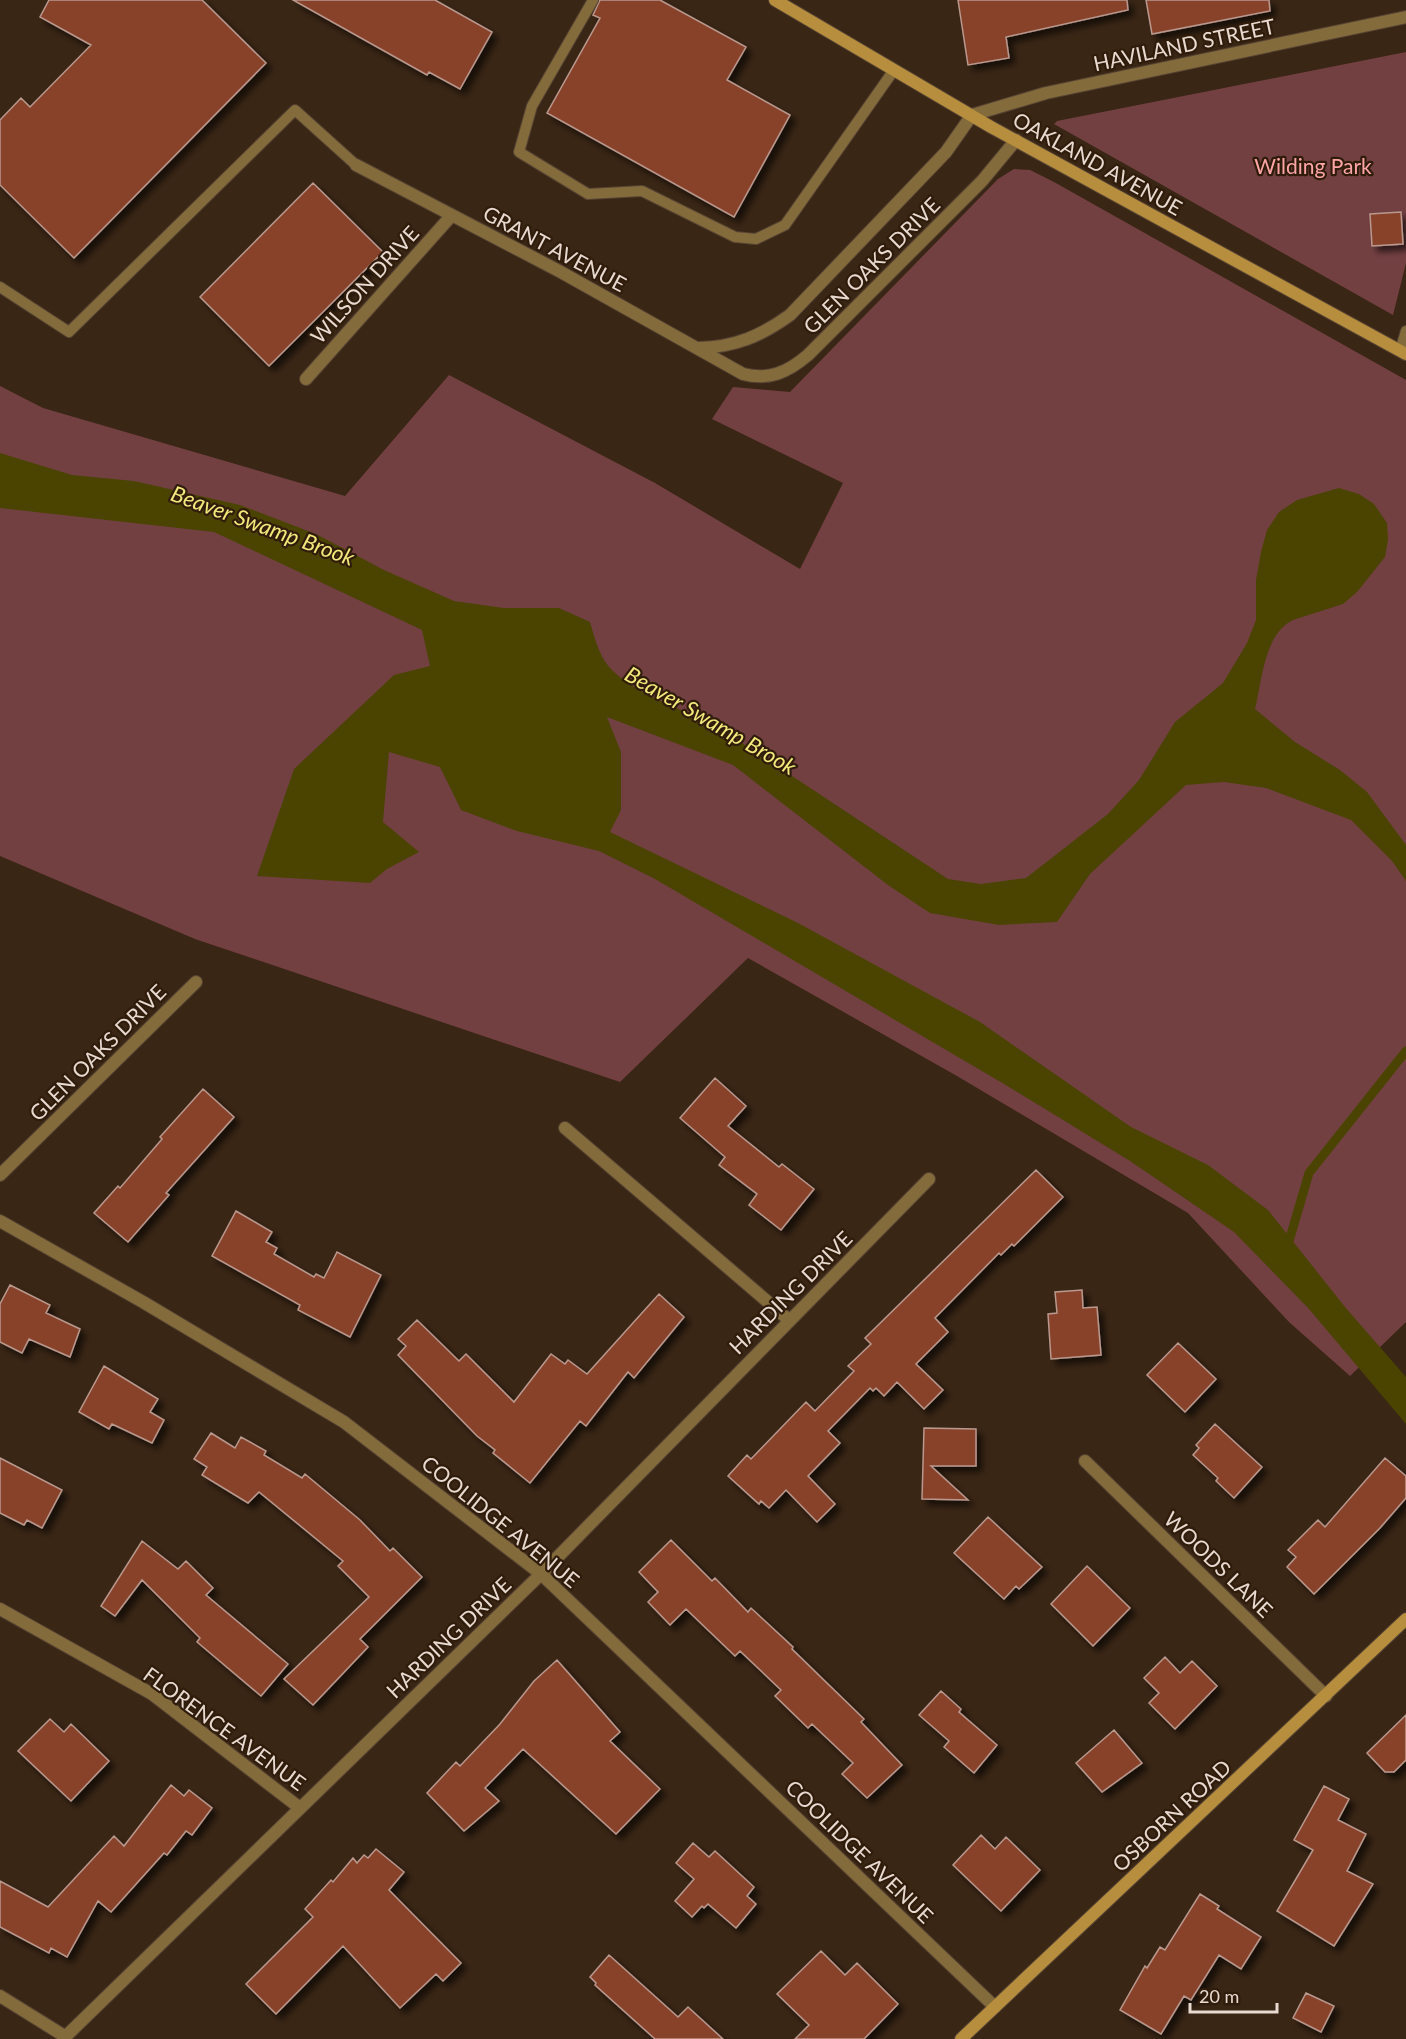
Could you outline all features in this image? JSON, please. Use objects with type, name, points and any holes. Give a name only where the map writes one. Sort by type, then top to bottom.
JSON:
[{"type":"street","name":"OAKLAND AVENUE","points":[[776,0],[1016,141],[1403,353]]},
{"type":"street","name":"HAVILAND STREET","points":[[972,115],[1047,93],[1406,17]]},
{"type":"street","name":"GLEN OAKS DRIVE","points":[[699,348],[724,347],[748,340],[769,330],[790,315],[946,152],[972,115]]},
{"type":"street","name":"GLEN OAKS DRIVE","points":[[734,368],[756,377],[779,375],[795,366],[982,182],[1016,141]]},
{"type":"street","name":"GRANT AVENUE","points":[[356,165],[734,368]]},
{"type":"street","name":"WILSON DRIVE","points":[[306,379],[452,215]]},
{"type":"street","name":"GLEN OAKS DRIVE","points":[[0,1175],[196,982]]},
{"type":"street","points":[[565,1128],[789,1320]]},
{"type":"street","name":"HARDING DRIVE","points":[[65,2038],[542,1574],[929,1179]]},
{"type":"street","name":"COOLIDGE AVENUE","points":[[0,1221],[143,1302],[344,1422],[542,1574],[995,2007]]},
{"type":"street","name":"WOODS LANE","points":[[1085,1461],[1326,1696]]},
{"type":"street","name":"FLORENCE AVENUE","points":[[0,1609],[152,1694],[300,1808]]},
{"type":"street","name":"OSBORN ROAD","points":[[961,2039],[1406,1619]]},
{"type":"street","points":[[0,1996],[65,2038]]},
{"type":"lane","points":[[593,0],[532,105],[519,152],[588,194],[642,191],[735,237],[756,239],[785,225],[894,70]]},
{"type":"lane","points":[[0,287],[69,332],[295,110],[356,165]]},
{"type":"lane","points":[[1403,353],[1406,331]]},
{"type":"green space","name":"Wilding Park","points":[[1406,52],[1406,263],[1393,315],[1054,124],[1057,121]]},
{"type":"green space","points":[[1014,169],[1030,170],[1054,182],[1406,380],[1406,1322],[1350,1376],[1289,1322],[1188,1213],[957,1076],[748,958],[620,1082],[195,939],[0,856],[0,386],[43,408],[345,496],[449,375],[655,483],[800,569],[843,483],[712,419],[733,387],[790,392],[998,179]]},
{"type":"water","points":[[0,453],[72,475],[134,481],[240,505],[316,534],[384,570],[454,601],[504,608],[559,608],[590,622],[605,662],[626,682],[724,731],[948,879],[981,884],[1026,878],[1108,814],[1139,780],[1175,722],[1223,683],[1247,643],[1256,620],[1256,580],[1261,552],[1267,530],[1279,512],[1297,500],[1339,488],[1359,494],[1374,504],[1387,523],[1388,540],[1385,557],[1357,592],[1343,604],[1293,620],[1283,627],[1270,647],[1262,672],[1255,709],[1295,742],[1340,770],[1367,792],[1406,845],[1406,881],[1392,861],[1351,820],[1266,788],[1224,782],[1186,785],[1090,874],[1057,922],[999,925],[930,913],[888,885],[733,765],[607,717],[621,752],[621,810],[610,832],[798,923],[980,1022],[1131,1127],[1208,1165],[1268,1210],[1345,1307],[1406,1377],[1406,1424],[1309,1309],[1234,1232],[1130,1161],[1004,1084],[655,879],[599,851],[517,831],[461,810],[440,767],[389,752],[383,822],[419,852],[387,869],[370,883],[257,876],[294,769],[394,675],[430,666],[422,630],[214,532],[0,508]]},
{"type":"building","points":[[49,0],[202,0],[266,63],[74,258],[0,185],[0,120],[21,98],[30,107],[91,45],[40,17]]},
{"type":"building","points":[[293,0],[435,0],[492,32],[460,89],[429,72],[427,75]]},
{"type":"building","points":[[600,0],[660,0],[746,47],[727,80],[790,115],[734,217],[547,113],[600,18],[593,15]]},
{"type":"building","points":[[958,0],[1127,0],[1128,10],[1006,37],[1009,58],[968,65]]},
{"type":"building","points":[[1146,0],[1269,0],[1270,11],[1152,34]]},
{"type":"building","points":[[313,183],[383,252],[269,366],[200,297]]},
{"type":"building","points":[[1401,212],[1403,244],[1372,246],[1370,214]]},
{"type":"building","points":[[715,1078],[746,1106],[728,1126],[779,1167],[782,1164],[814,1189],[781,1230],[749,1205],[757,1194],[719,1165],[725,1157],[680,1118]]},
{"type":"building","points":[[203,1089],[234,1117],[166,1193],[169,1195],[128,1242],[94,1213],[118,1186],[120,1188],[162,1139],[160,1137]]},
{"type":"building","points":[[1036,1170],[1063,1197],[1014,1246],[1012,1244],[1001,1255],[999,1253],[935,1318],[948,1332],[916,1364],[943,1390],[924,1409],[897,1382],[884,1396],[876,1388],[873,1391],[870,1388],[828,1431],[840,1443],[808,1476],[835,1504],[817,1522],[786,1490],[769,1508],[761,1501],[759,1504],[728,1476],[747,1455],[751,1459],[806,1402],[815,1411],[854,1371],[848,1366],[871,1344],[865,1338]]},
{"type":"building","points":[[236,1211],[272,1232],[266,1242],[277,1248],[274,1254],[314,1277],[316,1274],[324,1278],[337,1252],[381,1275],[350,1337],[298,1310],[300,1305],[212,1256]]},
{"type":"building","points":[[10,1285],[50,1305],[46,1313],[80,1329],[70,1357],[29,1339],[22,1353],[0,1342],[0,1304]]},
{"type":"building","points":[[1082,1290],[1083,1308],[1097,1307],[1101,1355],[1051,1359],[1048,1314],[1057,1313],[1055,1292]]},
{"type":"building","points":[[659,1294],[684,1317],[634,1378],[628,1372],[586,1426],[580,1421],[530,1483],[493,1453],[495,1450],[477,1436],[398,1355],[406,1346],[398,1339],[417,1320],[459,1361],[466,1354],[514,1402],[551,1354],[565,1364],[568,1360],[587,1374]]},
{"type":"building","points":[[1178,1343],[1216,1379],[1185,1412],[1147,1375]]},
{"type":"building","points":[[104,1366],[158,1399],[150,1412],[164,1420],[152,1443],[112,1424],[109,1429],[79,1412]]},
{"type":"building","points":[[1215,1424],[1262,1467],[1234,1498],[1216,1481],[1218,1478],[1193,1455],[1199,1448],[1196,1445]]},
{"type":"building","points":[[924,1428],[976,1429],[976,1466],[931,1466],[968,1500],[922,1499]]},
{"type":"building","points":[[211,1433],[235,1448],[241,1437],[266,1451],[264,1455],[302,1478],[305,1474],[360,1520],[390,1551],[393,1548],[422,1577],[360,1639],[368,1647],[313,1705],[284,1679],[369,1597],[338,1566],[343,1561],[259,1492],[248,1503],[202,1475],[207,1467],[194,1459]]},
{"type":"building","points":[[0,1458],[62,1490],[42,1528],[27,1520],[24,1525],[0,1513]]},
{"type":"building","points":[[1385,1458],[1406,1476],[1406,1498],[1380,1528],[1314,1594],[1287,1567],[1296,1557],[1288,1550],[1318,1520],[1325,1527]]},
{"type":"building","points":[[988,1517],[1042,1567],[1019,1589],[1016,1586],[1004,1599],[954,1553]]},
{"type":"building","points":[[671,1540],[712,1581],[715,1578],[748,1612],[751,1608],[793,1647],[792,1649],[864,1719],[861,1722],[902,1765],[867,1798],[842,1774],[853,1763],[812,1724],[808,1728],[775,1696],[781,1690],[740,1651],[735,1656],[686,1609],[670,1625],[648,1602],[658,1592],[639,1572]]},
{"type":"building","points":[[142,1541],[178,1569],[186,1561],[213,1588],[206,1595],[288,1664],[261,1696],[197,1642],[200,1638],[142,1580],[115,1616],[101,1606]]},
{"type":"building","points":[[1087,1566],[1130,1608],[1093,1646],[1051,1604]]},
{"type":"building","points":[[1165,1657],[1180,1673],[1192,1661],[1217,1686],[1175,1729],[1149,1703],[1159,1693],[1144,1678]]},
{"type":"building","points":[[557,1660],[620,1732],[610,1741],[660,1789],[616,1834],[523,1749],[485,1788],[499,1801],[464,1831],[427,1793],[456,1762],[460,1766],[500,1724],[534,1681]]},
{"type":"building","points":[[941,1691],[961,1709],[959,1712],[997,1745],[974,1773],[944,1747],[949,1741],[919,1715]]},
{"type":"building","points":[[1406,1715],[1406,1760],[1394,1772],[1385,1772],[1367,1753]]},
{"type":"building","points":[[50,1719],[64,1732],[71,1724],[109,1761],[71,1801],[18,1751]]},
{"type":"building","points":[[1114,1730],[1142,1763],[1102,1792],[1076,1763]]},
{"type":"building","points":[[171,1785],[184,1796],[189,1790],[212,1808],[192,1835],[186,1831],[167,1855],[164,1853],[111,1912],[98,1901],[67,1957],[51,1948],[49,1953],[0,1927],[0,1881],[48,1907],[114,1836],[124,1846]]},
{"type":"building","points":[[1324,1786],[1349,1799],[1338,1820],[1366,1834],[1347,1871],[1373,1884],[1334,1946],[1277,1911],[1313,1850],[1294,1840]]},
{"type":"building","points":[[981,1835],[995,1849],[1006,1837],[1040,1870],[1001,1911],[953,1865]]},
{"type":"building","points":[[693,1843],[709,1857],[715,1851],[754,1887],[747,1896],[756,1904],[736,1928],[708,1904],[704,1908],[702,1906],[692,1917],[675,1901],[694,1879],[676,1863]]},
{"type":"building","points":[[376,1849],[404,1872],[389,1890],[461,1963],[443,1981],[436,1974],[400,2008],[343,1946],[276,2014],[246,1984],[313,1917],[305,1909],[331,1880],[333,1882],[353,1858],[357,1863],[364,1855],[368,1858]]},
{"type":"building","points":[[1200,1894],[1219,1906],[1217,1909],[1261,1937],[1241,1969],[1219,1955],[1191,2000],[1184,1996],[1161,2034],[1120,2010],[1145,1966],[1147,1968],[1160,1947],[1165,1950]]},
{"type":"building","points":[[821,1951],[845,1975],[857,1963],[898,2004],[864,2039],[795,2039],[809,2025],[777,1994]]},
{"type":"building","points":[[609,1955],[678,2017],[688,2007],[723,2039],[655,2039],[595,1985],[596,1983],[590,1977]]},
{"type":"building","points":[[1306,1993],[1334,2006],[1321,2032],[1293,2018]]},
{"type":"waterway","name":"Beaver Swamp Brook","points":[[1287,1248],[1309,1173],[1406,1051]]}]
